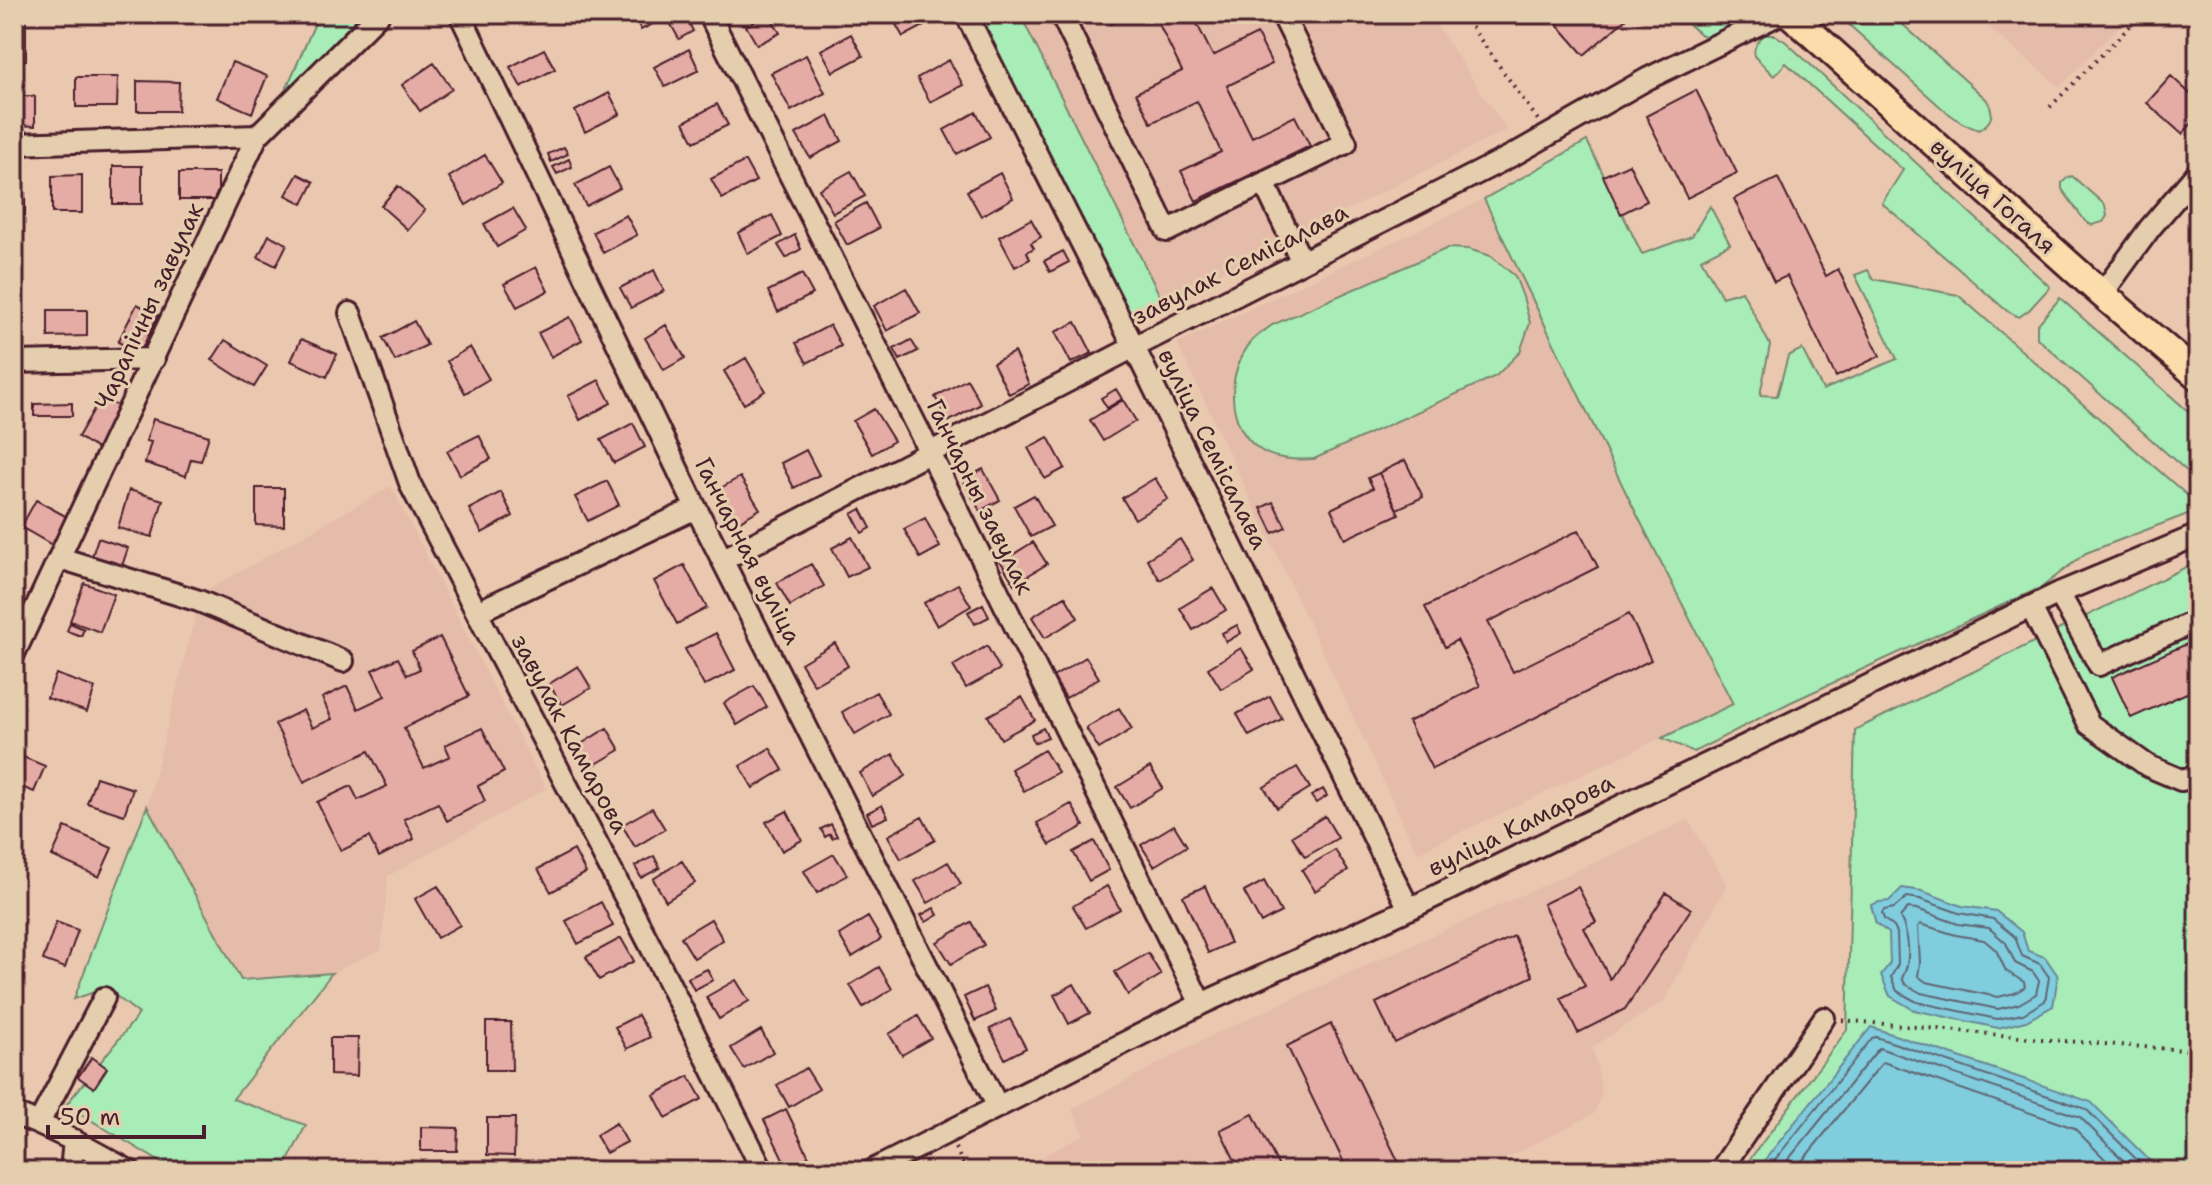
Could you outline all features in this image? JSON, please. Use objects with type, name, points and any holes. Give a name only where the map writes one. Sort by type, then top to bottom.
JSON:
[{"type":"main road","name":"вуліца Гогаля","points":[[1790,14],[2198,376]]},
{"type":"street","name":"Чарапічны завулак","points":[[14,654],[257,136],[379,14]]},
{"type":"street","name":"Ганчарная вуліца","points":[[460,14],[696,508],[998,1107]]},
{"type":"street","name":"Ганчарны завулак","points":[[709,14],[930,453],[1201,1004]]},
{"type":"street","name":"вуліца Семісалава","points":[[966,14],[1134,347],[1409,909]]},
{"type":"street","points":[[1061,14],[1167,231],[1346,143],[1282,14]]},
{"type":"street","name":"завулак Семісалава","points":[[724,559],[1549,135],[1647,79],[1780,14]]},
{"type":"street","points":[[14,144],[257,136]]},
{"type":"street","points":[[2102,294],[2175,197],[2198,172]]},
{"type":"street","points":[[1264,183],[1302,262]]},
{"type":"street","name":"завулак Камарова","points":[[350,313],[411,486],[636,916],[763,1171]]},
{"type":"street","points":[[14,362],[154,359]]},
{"type":"street","points":[[477,612],[696,508]]},
{"type":"street","name":"вуліца Камарова","points":[[871,1171],[1201,1004],[1409,909],[2059,593],[2198,535]]},
{"type":"street","points":[[60,558],[199,601],[343,661]]},
{"type":"street","points":[[2059,593],[2099,665],[2198,620]]},
{"type":"street","points":[[2031,607],[2089,724],[2148,766],[2181,780],[2198,776]]},
{"type":"street","points":[[39,1123],[104,998]]},
{"type":"street","points":[[1720,1171],[1824,1018]]},
{"type":"street","points":[[14,1114],[74,1140],[129,1171]]},
{"type":"street","points":[[71,1171],[74,1140]]},
{"type":"path","points":[[1462,14],[1549,135]]},
{"type":"path","points":[[2050,107],[2142,14]]},
{"type":"path","points":[[1824,1018],[2198,1051]]},
{"type":"shaded area","points":[[1020,14],[1429,14],[1507,130],[1163,302]]},
{"type":"shaded area","points":[[1972,14],[2131,14],[2060,87]]},
{"type":"shaded area","points":[[1484,199],[1630,501],[1733,704],[1417,853],[1177,343]]},
{"type":"shaded area","points":[[391,486],[546,789],[388,876],[381,950],[332,973],[241,980],[147,806],[201,593]]},
{"type":"shaded area","points":[[1688,820],[1727,884],[1665,1000],[1593,1047],[1602,1092],[1594,1114],[1480,1171],[1017,1171],[1084,1134],[1072,1109],[1212,1035]]},
{"type":"green space","points":[[319,14],[361,14],[283,96]]},
{"type":"green space","points":[[978,14],[1020,14],[1163,302],[1132,317]]},
{"type":"green space","points":[[1680,14],[1743,15],[1741,22],[1708,36],[1696,31]]},
{"type":"green space","points":[[1837,14],[1891,14],[1986,99],[1991,108],[1989,121],[1978,130],[1962,123]]},
{"type":"green space","points":[[1765,35],[1775,35],[1786,42],[2050,287],[2029,310],[2019,317],[2007,311],[1882,203],[1903,170],[1786,63],[1774,76],[1754,56],[1756,44]]},
{"type":"green space","points":[[1587,141],[1642,254],[1692,236],[1710,206],[1730,244],[1701,259],[1722,297],[1742,291],[1770,345],[1760,395],[1777,396],[1788,356],[1802,349],[1823,390],[1897,359],[1855,275],[1868,270],[1873,279],[1958,295],[2196,503],[2193,512],[2086,553],[2042,587],[1789,703],[1694,752],[1662,738],[1733,704],[1630,501],[1484,199]]},
{"type":"green space","points":[[2072,176],[2105,205],[2107,216],[2103,222],[2092,225],[2085,221],[2062,189],[2062,183]]},
{"type":"green space","points":[[1448,248],[1468,249],[1491,256],[1515,276],[1523,297],[1530,323],[1520,352],[1496,376],[1314,459],[1271,455],[1248,439],[1235,412],[1233,397],[1237,367],[1254,339],[1272,325]]},
{"type":"green space","points":[[2060,298],[2198,420],[2198,481],[2037,338],[2037,325]]},
{"type":"green space","points":[[2198,561],[2198,1171],[1741,1171],[1847,1030],[1855,730]]},
{"type":"green space","points":[[147,806],[241,980],[332,973],[233,1099],[306,1125],[283,1171],[175,1171],[66,1105],[139,1014],[106,988],[74,999]]},
{"type":"water","points":[[1902,888],[1922,891],[1962,906],[1996,911],[2022,932],[2028,951],[2045,957],[2058,976],[2053,1006],[2026,1021],[1998,1028],[1914,1010],[1890,996],[1881,975],[1890,963],[1889,933],[1876,924],[1871,905],[1889,901]]},
{"type":"water","points":[[1871,1027],[2091,1102],[2160,1171],[1756,1171]]},
{"type":"building","points":[[633,14],[672,14],[641,30]]},
{"type":"building","points":[[769,14],[780,33],[757,45],[746,26]]},
{"type":"building","points":[[890,14],[932,14],[935,20],[903,37]]},
{"type":"building","points":[[1107,14],[1131,14],[1111,24]]},
{"type":"building","points":[[1154,14],[1192,14],[1213,56],[1257,34],[1272,64],[1227,86],[1252,137],[1295,116],[1310,146],[1196,201],[1181,171],[1221,152],[1197,101],[1151,123],[1136,93],[1182,71]]},
{"type":"building","points":[[1569,14],[1621,14],[1626,19],[1584,55],[1557,24]]},
{"type":"building","points":[[685,15],[693,31],[679,39],[670,23]]},
{"type":"building","points":[[14,22],[26,22],[26,60],[14,60]]},
{"type":"building","points":[[851,34],[863,56],[833,72],[821,50]]},
{"type":"building","points":[[544,49],[555,69],[521,87],[510,67]]},
{"type":"building","points":[[689,49],[699,70],[665,87],[654,67]]},
{"type":"building","points":[[806,55],[825,93],[791,111],[771,73]]},
{"type":"building","points":[[949,60],[963,85],[930,102],[917,78]]},
{"type":"building","points":[[232,62],[267,76],[252,113],[217,98]]},
{"type":"building","points":[[434,63],[452,89],[420,111],[402,85]]},
{"type":"building","points":[[2171,76],[2198,101],[2198,117],[2182,134],[2147,103]]},
{"type":"building","points":[[76,77],[118,77],[117,107],[76,107]]},
{"type":"building","points":[[137,81],[179,82],[178,111],[137,111]]},
{"type":"building","points":[[1696,90],[1737,173],[1687,198],[1646,116]]},
{"type":"building","points":[[609,93],[620,114],[585,132],[575,111]]},
{"type":"building","points":[[14,96],[35,96],[35,126],[14,125]]},
{"type":"building","points":[[717,104],[728,125],[694,142],[684,122]]},
{"type":"building","points":[[976,112],[990,137],[957,154],[944,130]]},
{"type":"building","points":[[829,116],[842,141],[810,158],[796,134]]},
{"type":"building","points":[[564,147],[568,154],[551,162],[548,154]]},
{"type":"building","points":[[485,155],[502,183],[466,205],[449,177]]},
{"type":"building","points":[[569,159],[572,167],[557,174],[553,167]]},
{"type":"building","points":[[745,161],[756,181],[722,199],[711,179]]},
{"type":"building","points":[[1629,164],[1647,201],[1621,214],[1603,176]]},
{"type":"building","points":[[113,166],[142,166],[142,204],[113,204]]},
{"type":"building","points":[[609,167],[620,188],[586,206],[575,185]]},
{"type":"building","points":[[851,171],[865,196],[833,213],[819,189]]},
{"type":"building","points":[[179,173],[218,173],[218,200],[179,200]]},
{"type":"building","points":[[1000,173],[1013,198],[981,216],[967,191]]},
{"type":"building","points":[[298,174],[314,182],[303,204],[286,195]]},
{"type":"building","points":[[82,175],[82,213],[52,213],[52,176]]},
{"type":"building","points":[[14,178],[25,178],[25,215],[14,215]]},
{"type":"building","points":[[1778,178],[1826,276],[1838,269],[1880,356],[1836,377],[1787,276],[1774,282],[1734,199]]},
{"type":"building","points":[[398,186],[425,210],[408,230],[381,206]]},
{"type":"building","points":[[866,203],[879,228],[847,245],[834,221]]},
{"type":"building","points":[[513,208],[526,230],[497,247],[484,224]]},
{"type":"building","points":[[626,215],[637,235],[603,253],[593,232]]},
{"type":"building","points":[[772,215],[782,236],[748,254],[738,233]]},
{"type":"building","points":[[1031,219],[1041,237],[1031,243],[1034,248],[1027,252],[1030,259],[1015,267],[999,237]]},
{"type":"building","points":[[269,235],[287,244],[276,266],[258,257]]},
{"type":"building","points":[[795,235],[801,249],[786,258],[778,245]]},
{"type":"building","points":[[1063,251],[1069,262],[1050,272],[1044,261]]},
{"type":"building","points":[[536,267],[548,291],[517,307],[504,284]]},
{"type":"building","points":[[654,270],[664,291],[631,308],[620,288]]},
{"type":"building","points":[[802,274],[813,294],[778,312],[768,291]]},
{"type":"building","points":[[906,288],[920,313],[887,331],[874,306]]},
{"type":"building","points":[[137,304],[158,315],[140,353],[118,342]]},
{"type":"building","points":[[48,310],[87,310],[87,336],[48,337]]},
{"type":"building","points":[[14,312],[24,312],[24,350],[14,350]]},
{"type":"building","points":[[570,317],[582,340],[551,357],[538,333]]},
{"type":"building","points":[[414,321],[427,345],[395,361],[383,338]]},
{"type":"building","points":[[1076,322],[1092,353],[1071,363],[1055,332]]},
{"type":"building","points":[[666,325],[685,358],[664,370],[645,338]]},
{"type":"building","points":[[830,325],[841,346],[807,363],[796,343]]},
{"type":"building","points":[[301,339],[337,354],[327,377],[291,361]]},
{"type":"building","points":[[225,340],[267,366],[254,387],[212,360]]},
{"type":"building","points":[[911,340],[918,351],[900,360],[894,349]]},
{"type":"building","points":[[470,347],[489,379],[465,393],[447,361]]},
{"type":"building","points":[[1014,352],[1029,384],[1009,394],[993,363]]},
{"type":"building","points":[[746,358],[765,391],[744,404],[724,371]]},
{"type":"building","points":[[967,379],[981,404],[948,422],[935,397]]},
{"type":"building","points":[[599,380],[611,403],[580,420],[568,396]]},
{"type":"building","points":[[1116,389],[1122,399],[1107,408],[1101,398]]},
{"type":"building","points":[[101,397],[124,410],[101,451],[78,437]]},
{"type":"building","points":[[1123,400],[1136,421],[1103,441],[1090,420]]},
{"type":"building","points":[[72,403],[72,416],[34,416],[34,404]]},
{"type":"building","points":[[874,409],[894,441],[872,454],[853,421]]},
{"type":"building","points":[[153,419],[209,436],[201,461],[191,459],[186,476],[145,463],[151,442],[146,441]]},
{"type":"building","points":[[633,423],[645,447],[614,463],[601,440]]},
{"type":"building","points":[[479,435],[491,459],[460,475],[447,451]]},
{"type":"building","points":[[1048,437],[1065,468],[1045,479],[1028,448]]},
{"type":"building","points":[[806,450],[819,475],[794,488],[781,463]]},
{"type":"building","points":[[1405,460],[1423,497],[1397,509],[1379,473]]},
{"type":"building","points":[[983,469],[1000,500],[980,511],[963,480]]},
{"type":"building","points":[[1379,473],[1399,514],[1345,539],[1331,509],[1373,488],[1368,478]]},
{"type":"building","points":[[740,477],[760,509],[738,522],[719,489]]},
{"type":"building","points":[[1155,478],[1168,499],[1135,519],[1122,498]]},
{"type":"building","points":[[607,481],[619,505],[588,521],[575,497]]},
{"type":"building","points":[[256,488],[284,488],[284,526],[256,525]]},
{"type":"building","points":[[129,490],[163,500],[152,537],[118,528]]},
{"type":"building","points":[[501,492],[513,516],[482,533],[469,509]]},
{"type":"building","points":[[1034,495],[1052,526],[1031,537],[1014,506]]},
{"type":"building","points":[[36,500],[69,518],[54,546],[21,527]]},
{"type":"building","points":[[1273,502],[1286,527],[1273,533],[1261,508]]},
{"type":"building","points":[[861,509],[871,528],[862,533],[852,514]]},
{"type":"building","points":[[925,518],[940,547],[920,558],[904,529]]},
{"type":"building","points":[[1579,530],[1598,567],[1488,622],[1513,672],[1629,614],[1651,660],[1432,769],[1408,722],[1480,686],[1457,640],[1445,647],[1425,607]]},
{"type":"building","points":[[852,537],[868,567],[847,577],[832,548]]},
{"type":"building","points":[[98,538],[128,548],[121,569],[91,559]]},
{"type":"building","points":[[1180,539],[1193,560],[1160,580],[1147,559]]},
{"type":"building","points":[[1033,542],[1047,564],[1014,584],[1001,562]]},
{"type":"building","points":[[811,564],[824,586],[790,606],[777,583]]},
{"type":"building","points":[[684,565],[707,608],[677,624],[654,581]]},
{"type":"building","points":[[84,583],[114,594],[100,632],[70,621]]},
{"type":"building","points":[[958,584],[971,606],[937,626],[924,603]]},
{"type":"building","points":[[1213,588],[1226,610],[1193,630],[1180,608]]},
{"type":"building","points":[[1065,596],[1078,618],[1045,638],[1032,617]]},
{"type":"building","points":[[983,604],[989,617],[975,624],[968,612]]},
{"type":"building","points":[[70,623],[84,629],[81,636],[67,631]]},
{"type":"building","points":[[1237,625],[1241,633],[1226,642],[1222,633]]},
{"type":"building","points":[[716,633],[735,670],[704,686],[685,649]]},
{"type":"building","points":[[440,637],[469,696],[404,728],[424,768],[450,756],[445,745],[482,728],[504,772],[478,786],[485,801],[447,821],[438,803],[404,819],[414,839],[379,857],[369,837],[341,851],[317,802],[351,786],[358,800],[387,786],[369,751],[304,782],[275,724],[303,710],[312,728],[332,719],[322,698],[347,686],[358,709],[385,696],[372,670],[398,658],[407,675],[420,669],[412,651]]},
{"type":"building","points":[[2198,639],[2198,688],[2131,718],[2112,677]]},
{"type":"building","points":[[835,643],[848,666],[814,685],[801,663]]},
{"type":"building","points":[[987,646],[1000,669],[966,688],[953,666]]},
{"type":"building","points":[[1241,648],[1254,669],[1221,689],[1208,668]]},
{"type":"building","points":[[1086,657],[1099,678],[1066,698],[1053,677]]},
{"type":"building","points":[[578,666],[591,688],[562,705],[549,684]]},
{"type":"building","points":[[56,674],[95,688],[87,712],[47,698]]},
{"type":"building","points":[[754,686],[767,707],[737,725],[724,703]]},
{"type":"building","points":[[876,692],[889,714],[855,734],[842,712]]},
{"type":"building","points":[[1270,696],[1282,719],[1249,736],[1237,714]]},
{"type":"building","points":[[1022,697],[1035,720],[1001,739],[988,716]]},
{"type":"building","points":[[1119,708],[1132,729],[1099,749],[1086,728]]},
{"type":"building","points":[[607,728],[620,750],[591,767],[578,746]]},
{"type":"building","points":[[1043,728],[1048,737],[1034,743],[1031,734]]},
{"type":"building","points":[[770,748],[783,770],[753,788],[740,766]]},
{"type":"building","points":[[1044,750],[1058,772],[1024,791],[1011,769]]},
{"type":"building","points":[[893,754],[906,776],[872,796],[860,773]]},
{"type":"building","points":[[23,757],[45,766],[34,792],[14,784]]},
{"type":"building","points":[[1150,767],[1163,788],[1130,808],[1117,787]]},
{"type":"building","points":[[1297,767],[1310,788],[1277,808],[1264,787]]},
{"type":"building","points":[[96,777],[133,789],[124,815],[87,803]]},
{"type":"building","points":[[1323,789],[1327,796],[1316,803],[1311,796]]},
{"type":"building","points":[[1071,804],[1084,826],[1050,845],[1037,823]]},
{"type":"building","points":[[882,805],[888,817],[872,824],[867,813]]},
{"type":"building","points":[[652,808],[665,829],[635,847],[622,825]]},
{"type":"building","points":[[787,811],[802,840],[782,851],[766,822]]},
{"type":"building","points":[[1325,816],[1338,838],[1305,857],[1292,836]]},
{"type":"building","points":[[922,817],[935,840],[901,859],[888,836]]},
{"type":"building","points":[[14,818],[25,822],[15,847],[14,847]]},
{"type":"building","points":[[831,824],[837,836],[832,838],[830,834],[825,837],[821,829]]},
{"type":"building","points":[[1174,825],[1187,846],[1154,866],[1141,845]]},
{"type":"building","points":[[65,827],[112,848],[99,877],[52,856]]},
{"type":"building","points":[[1094,841],[1109,870],[1089,881],[1073,852]]},
{"type":"building","points":[[574,850],[586,873],[551,892],[538,869]]},
{"type":"building","points":[[1335,850],[1348,871],[1315,891],[1302,870]]},
{"type":"building","points":[[834,854],[847,875],[817,893],[804,871]]},
{"type":"building","points":[[654,856],[660,868],[641,878],[635,866]]},
{"type":"building","points":[[682,861],[695,883],[666,901],[653,879]]},
{"type":"building","points":[[948,862],[961,884],[928,903],[915,881]]},
{"type":"building","points":[[1264,881],[1281,912],[1261,923],[1244,892]]},
{"type":"building","points":[[438,886],[460,925],[437,938],[415,899]]},
{"type":"building","points":[[1107,886],[1120,909],[1086,928],[1073,906]]},
{"type":"building","points":[[1205,886],[1230,943],[1208,953],[1183,896]]},
{"type":"building","points":[[1578,887],[1596,922],[1584,928],[1610,979],[1666,893],[1691,909],[1625,1009],[1578,1033],[1561,998],[1585,986],[1543,904]]},
{"type":"building","points":[[601,902],[613,926],[578,944],[566,921]]},
{"type":"building","points":[[934,908],[938,915],[926,922],[921,915]]},
{"type":"building","points":[[868,917],[881,939],[852,957],[839,935]]},
{"type":"building","points":[[711,919],[723,940],[694,958],[681,937]]},
{"type":"building","points":[[56,922],[78,930],[65,968],[43,960]]},
{"type":"building","points":[[971,922],[984,945],[951,964],[937,942]]},
{"type":"building","points":[[1514,936],[1533,976],[1395,1043],[1376,1003]]},
{"type":"building","points":[[621,938],[634,961],[599,980],[586,957]]},
{"type":"building","points":[[1148,953],[1161,975],[1128,995],[1115,972]]},
{"type":"building","points":[[879,967],[892,989],[863,1007],[850,985]]},
{"type":"building","points":[[707,969],[713,980],[694,990],[688,978]]},
{"type":"building","points":[[736,980],[749,1001],[719,1019],[706,997]]},
{"type":"building","points":[[1074,984],[1090,1013],[1069,1024],[1054,995]]},
{"type":"building","points":[[985,987],[996,1011],[975,1021],[964,997]]},
{"type":"building","points":[[638,1015],[650,1037],[627,1049],[615,1027]]},
{"type":"building","points":[[918,1016],[931,1038],[902,1055],[889,1034]]},
{"type":"building","points":[[1010,1019],[1026,1048],[1005,1059],[990,1029]]},
{"type":"building","points":[[486,1022],[511,1022],[512,1070],[486,1070]]},
{"type":"building","points":[[1331,1024],[1403,1171],[1348,1171],[1287,1046]]},
{"type":"building","points":[[761,1030],[773,1052],[744,1069],[731,1048]]},
{"type":"building","points":[[330,1038],[358,1038],[357,1076],[330,1075]]},
{"type":"building","points":[[92,1057],[107,1068],[94,1088],[78,1077]]},
{"type":"building","points":[[806,1068],[819,1089],[789,1107],[777,1085]]},
{"type":"building","points":[[689,1076],[702,1099],[666,1118],[654,1095]]},
{"type":"building","points":[[786,1109],[809,1157],[787,1167],[764,1120]]},
{"type":"building","points":[[1253,1114],[1281,1171],[1240,1171],[1220,1130]]},
{"type":"building","points":[[487,1118],[515,1118],[514,1156],[487,1155]]},
{"type":"building","points":[[616,1123],[627,1142],[606,1153],[596,1135]]},
{"type":"building","points":[[421,1127],[458,1128],[457,1151],[421,1151]]}]
